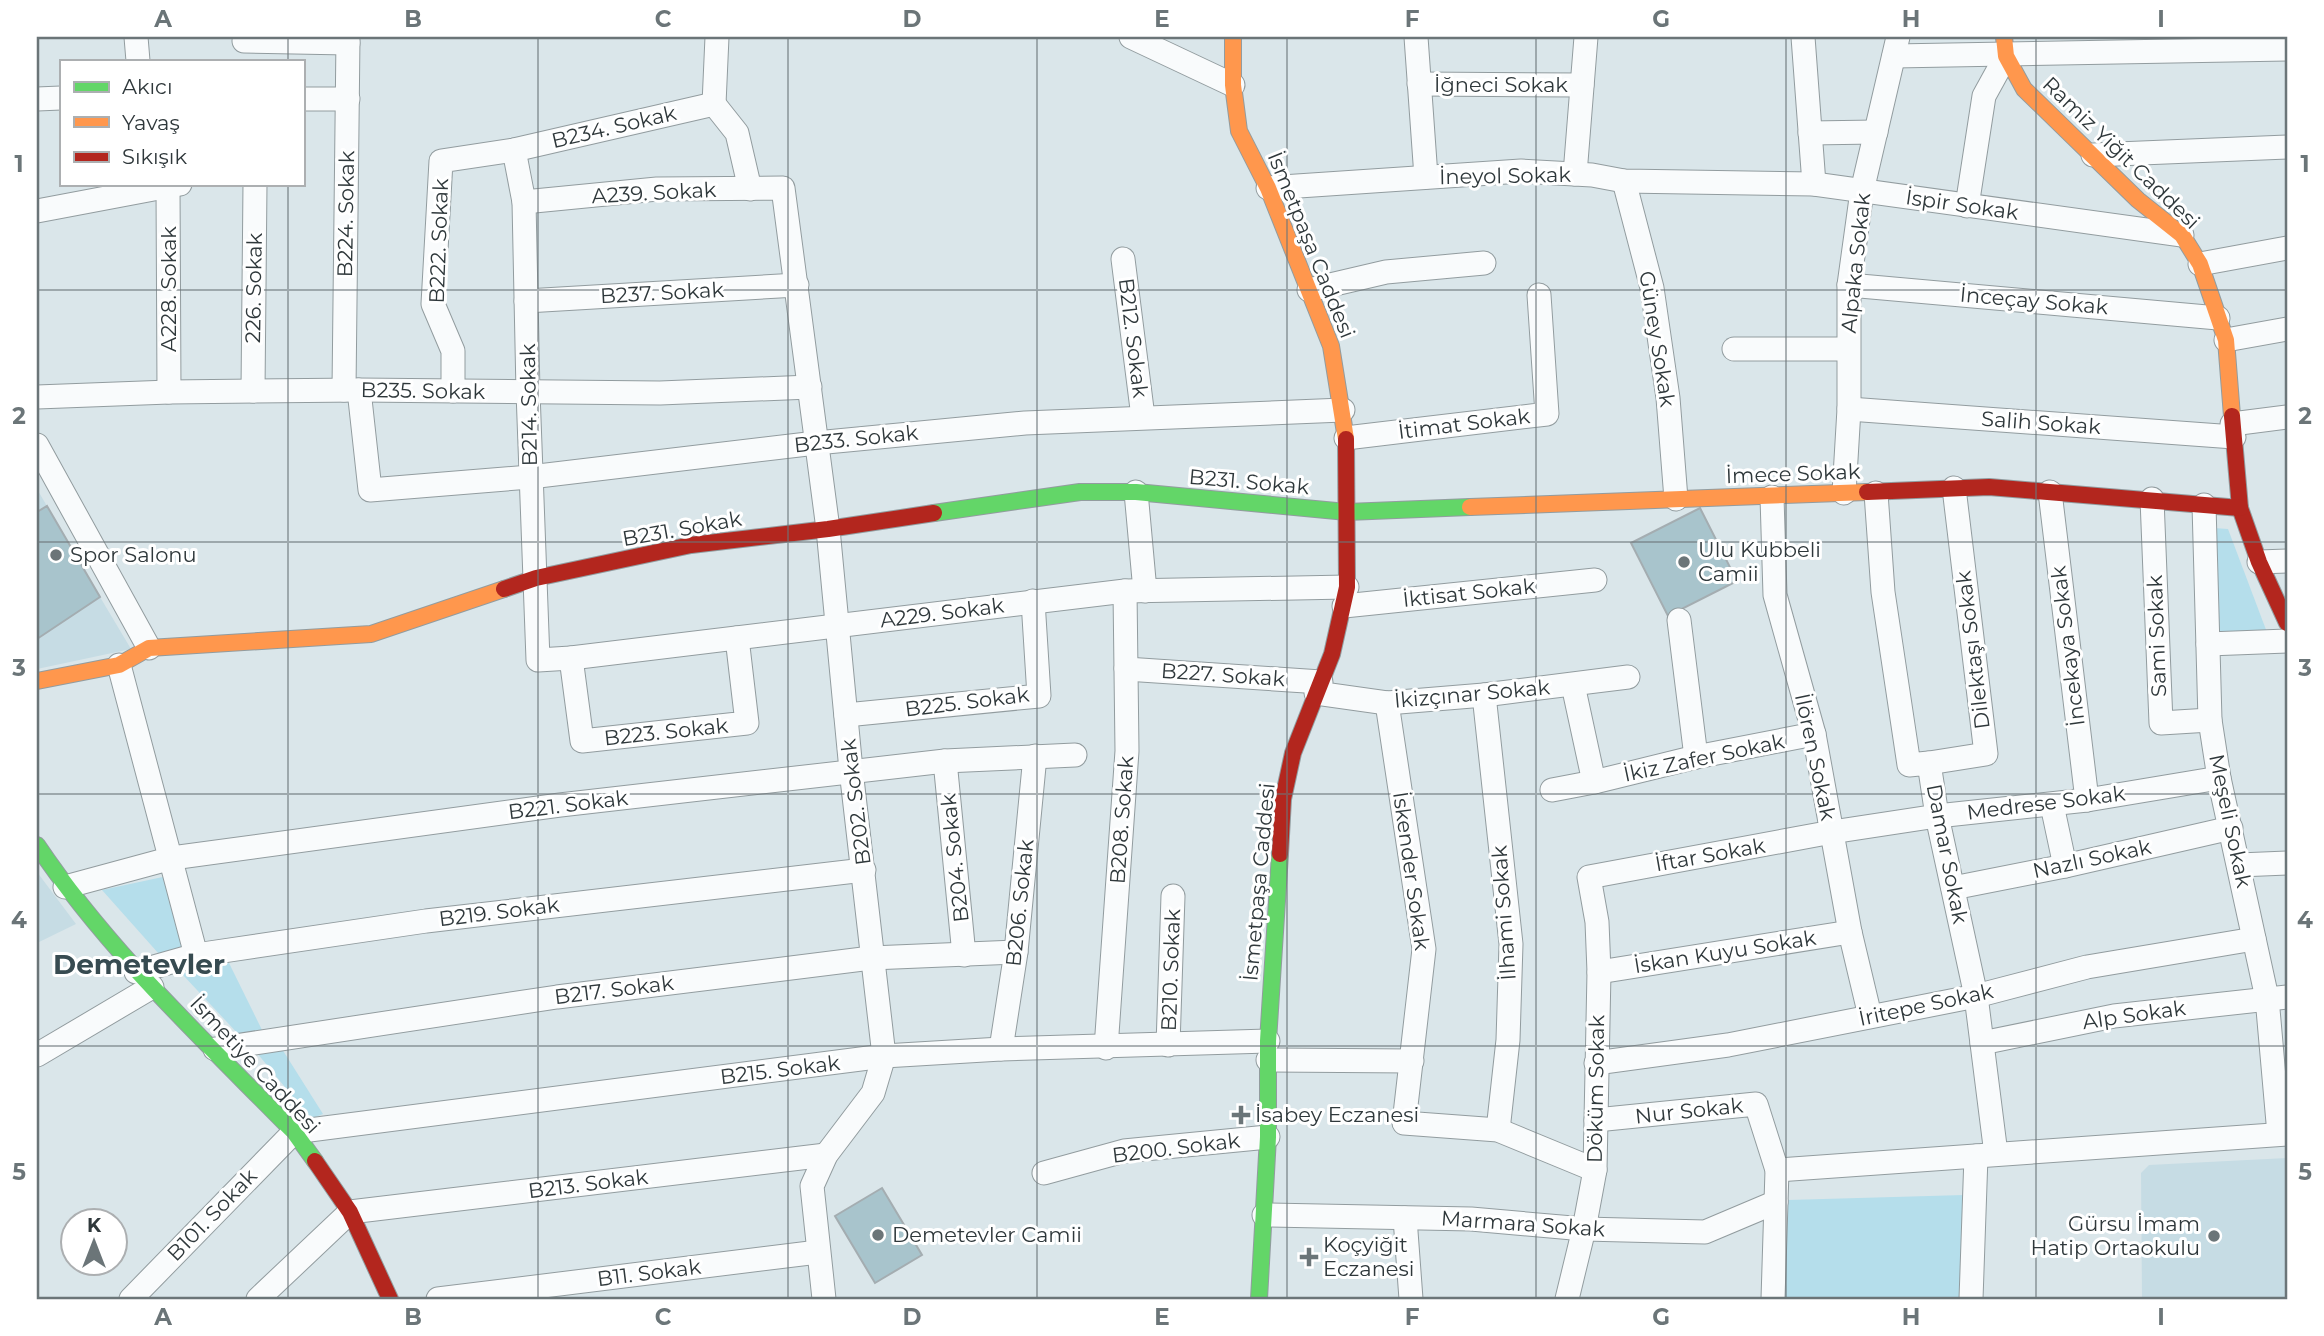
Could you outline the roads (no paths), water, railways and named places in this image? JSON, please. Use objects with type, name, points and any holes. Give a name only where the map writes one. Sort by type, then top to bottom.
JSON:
[{"type":"main road","name":"İsmetpaşa Caddesi","points":[[1233,37],[1233,85],[1239,131],[1268,188],[1331,346],[1346,438],[1345,596],[1332,654],[1293,753],[1283,799],[1268,1050],[1268,1137],[1259,1299]]},
{"type":"main road","name":"Ramiz Yiğit Caddesi","points":[[2005,46],[2024,89],[2138,200],[2182,235],[2200,264],[2226,340],[2240,508],[2259,562],[2287,623]]},
{"type":"main road","name":"İmece Sokak","points":[[1347,512],[1989,487],[2240,508]]},
{"type":"main road","name":"B231. Sokak","points":[[37,681],[120,665],[149,648],[371,634],[536,579],[691,545],[828,530],[1080,492],[1136,492],[1347,512]]},
{"type":"main road","name":"İsmetiye Caddesi","points":[[37,845],[65,887],[144,979],[294,1132],[351,1212],[390,1299]]},
{"type":"street","points":[[136,37],[138,60]]},
{"type":"street","points":[[717,37],[714,104],[737,133],[750,188]]},
{"type":"street","points":[[1131,37],[1233,85]]},
{"type":"street","points":[[1416,37],[1426,177]]},
{"type":"street","name":"İğneci Sokak","points":[[1575,174],[1586,37]]},
{"type":"street","points":[[1803,37],[1814,184]]},
{"type":"street","points":[[244,46],[348,40]]},
{"type":"street","name":"B224. Sokak","points":[[348,40],[352,390],[370,491]]},
{"type":"street","points":[[1896,46],[2287,49]]},
{"type":"street","name":"Alpaka Sokak","points":[[1844,493],[1849,409],[1849,285],[1862,191],[1896,46]]},
{"type":"street","points":[[1967,206],[1984,96],[2005,46]]},
{"type":"street","name":"İğneci Sokak","points":[[1419,84],[1582,85]]},
{"type":"street","points":[[37,99],[60,98]]},
{"type":"street","points":[[304,99],[348,99]]},
{"type":"street","name":"B234. Sokak","points":[[514,150],[714,104]]},
{"type":"street","points":[[1810,133],[1876,132]]},
{"type":"street","points":[[2093,155],[2287,147]]},
{"type":"street","name":"B214. Sokak","points":[[514,150],[524,202],[527,392],[538,660]]},
{"type":"street","name":"B222. Sokak","points":[[453,391],[453,351],[433,304],[441,161],[514,150]]},
{"type":"street","name":"İneyol Sokak","points":[[1268,188],[1521,171],[1575,174],[1624,181],[1741,182]]},
{"type":"street","name":"Güney Sokak","points":[[1624,181],[1652,288],[1668,398],[1676,499]]},
{"type":"street","name":"İspir Sokak","points":[[1741,182],[1814,184],[2182,235]]},
{"type":"street","points":[[37,211],[162,186]]},
{"type":"street","name":"A228. Sokak","points":[[162,186],[169,392]]},
{"type":"street","name":"226. Sokak","points":[[253,391],[255,186]]},
{"type":"street","name":"A239. Sokak","points":[[524,202],[657,189],[783,188]]},
{"type":"street","name":"B202. Sokak","points":[[783,188],[828,530],[871,958],[884,1056],[873,1093],[826,1155],[812,1186],[824,1299]]},
{"type":"street","points":[[2200,264],[2287,248]]},
{"type":"street","name":"B212. Sokak","points":[[1123,259],[1143,417]]},
{"type":"street","points":[[1309,290],[1386,272],[1484,263]]},
{"type":"street","name":"B237. Sokak","points":[[526,301],[797,285]]},
{"type":"street","name":"İnceçay Sokak","points":[[1849,285],[2218,318]]},
{"type":"street","name":"İtimat Sokak","points":[[1346,438],[1547,414],[1539,296]]},
{"type":"street","points":[[2226,340],[2287,329]]},
{"type":"street","points":[[1734,349],[1848,349]]},
{"type":"street","name":"B235. Sokak","points":[[37,397],[352,390],[660,393],[810,387]]},
{"type":"street","name":"Salih Sokak","points":[[1849,409],[2233,430],[2287,417]]},
{"type":"street","name":"B233. Sokak","points":[[370,491],[530,477],[816,443],[1025,423],[1343,410]]},
{"type":"street","points":[[37,445],[149,648]]},
{"type":"street","name":"Dilektaşı Sokak","points":[[1929,763],[1986,754],[1954,488]]},
{"type":"street","name":"B208. Sokak","points":[[1106,1048],[1127,751],[1126,668],[1135,591],[1136,492]]},
{"type":"street","name":"İncekaya Sokak","points":[[2050,492],[2087,800]]},
{"type":"street","name":"Damar Sokak","points":[[1876,493],[1883,592],[1909,765],[1929,763],[1937,816],[1976,996],[1982,1043],[1986,1155],[1971,1299]]},
{"type":"street","name":"İlören Sokak","points":[[1772,497],[1775,595],[1814,734],[1850,932],[1870,1016]]},
{"type":"street","name":"Sami Sokak","points":[[2151,499],[2161,723],[2210,720]]},
{"type":"street","name":"Meşeli Sokak","points":[[2204,505],[2210,720],[2219,778],[2254,939],[2277,998],[2283,1134]]},
{"type":"street","points":[[2259,562],[2287,561]]},
{"type":"street","name":"İktisat Sokak","points":[[1345,596],[1595,580]]},
{"type":"street","name":"A229. Sokak","points":[[538,660],[1135,591],[1345,596]]},
{"type":"street","name":"B225. Sokak","points":[[846,715],[1039,696],[1034,601]]},
{"type":"street","points":[[1679,620],[1696,757]]},
{"type":"street","name":"B223. Sokak","points":[[571,658],[582,741],[747,723],[737,638]]},
{"type":"street","points":[[2208,644],[2287,641]]},
{"type":"street","points":[[120,665],[196,955]]},
{"type":"street","name":"B227. Sokak","points":[[1126,668],[1318,687]]},
{"type":"street","name":"İkizçınar Sokak","points":[[1318,687],[1387,703],[1484,695],[1628,677]]},
{"type":"street","name":"İkiz Zafer Sokak","points":[[1573,685],[1594,782]]},
{"type":"street","name":"İlhami Sokak","points":[[1484,695],[1511,944],[1508,1040],[1498,1130]]},
{"type":"street","name":"İskender Sokak","points":[[1387,703],[1424,949],[1405,1124],[1498,1130]]},
{"type":"street","name":"İkiz Zafer Sokak","points":[[1552,790],[1696,757],[1814,734]]},
{"type":"street","name":"B206. Sokak","points":[[1001,1049],[1016,952],[1035,755]]},
{"type":"street","name":"B221. Sokak","points":[[65,887],[172,858],[560,805],[851,770],[945,761],[1075,755]]},
{"type":"street","name":"B204. Sokak","points":[[945,761],[964,955]]},
{"type":"street","name":"Medrese Sokak","points":[[1832,832],[1937,816],[2087,800],[2219,778]]},
{"type":"street","points":[[2052,804],[2065,866]]},
{"type":"street","name":"Nazlı Sokak","points":[[1953,888],[2065,866],[2231,828]]},
{"type":"street","name":"İftar Sokak","points":[[1589,877],[1832,832]]},
{"type":"street","points":[[2239,865],[2287,863]]},
{"type":"street","name":"B219. Sokak","points":[[37,1055],[144,979],[196,955],[426,921],[864,870]]},
{"type":"street","name":"Döküm Sokak","points":[[1567,1299],[1595,1170],[1599,972],[1597,922],[1589,877]]},
{"type":"street","name":"B210. Sokak","points":[[1168,1045],[1173,896]]},
{"type":"street","name":"İskan Kuyu Sokak","points":[[1599,972],[1850,932]]},
{"type":"street","name":"İritepe Sokak","points":[[1596,1063],[1728,1045],[1976,996],[2087,967],[2254,939]]},
{"type":"street","name":"B217. Sokak","points":[[215,1049],[557,997],[871,958],[1016,952]]},
{"type":"street","name":"Alp Sokak","points":[[1982,1043],[2114,1016],[2277,998]]},
{"type":"street","name":"B215. Sokak","points":[[294,1132],[884,1056],[1001,1049],[1168,1045],[1412,1061]]},
{"type":"street","name":"Nur Sokak","points":[[1595,1120],[1756,1104],[1777,1170]]},
{"type":"street","points":[[1498,1130],[1595,1170]]},
{"type":"street","name":"B101. Sokak","points":[[131,1299],[294,1132]]},
{"type":"street","points":[[1773,1299],[1777,1170],[2283,1134]]},
{"type":"street","name":"B200. Sokak","points":[[1044,1174],[1124,1151],[1268,1137]]},
{"type":"street","name":"B213. Sokak","points":[[351,1212],[826,1155]]},
{"type":"street","name":"Marmara Sokak","points":[[1265,1215],[1471,1219],[1584,1229],[1705,1232],[1776,1202]]},
{"type":"street","points":[[258,1299],[351,1212]]},
{"type":"street","points":[[1405,1218],[1411,1299]]},
{"type":"street","name":"B11. Sokak","points":[[438,1299],[818,1252]]},
{"type":"place","name":"Spor Salonu","points":[[56,555]]},
{"type":"place","name":"Ulu Kubbeli Camii","points":[[1684,562]]},
{"type":"place","name":"İsabey Eczanesi","points":[[1241,1115]]},
{"type":"place","name":"Demetevler Camii","points":[[878,1235]]},
{"type":"place","name":"Gürsu İmam Hatip Ortaokulu","points":[[2214,1236]]},
{"type":"place","name":"Koçyiğit Eczanesi","points":[[1309,1257]]},
{"type":"district","name":"Demetevler","points":[[139,964]]}]
